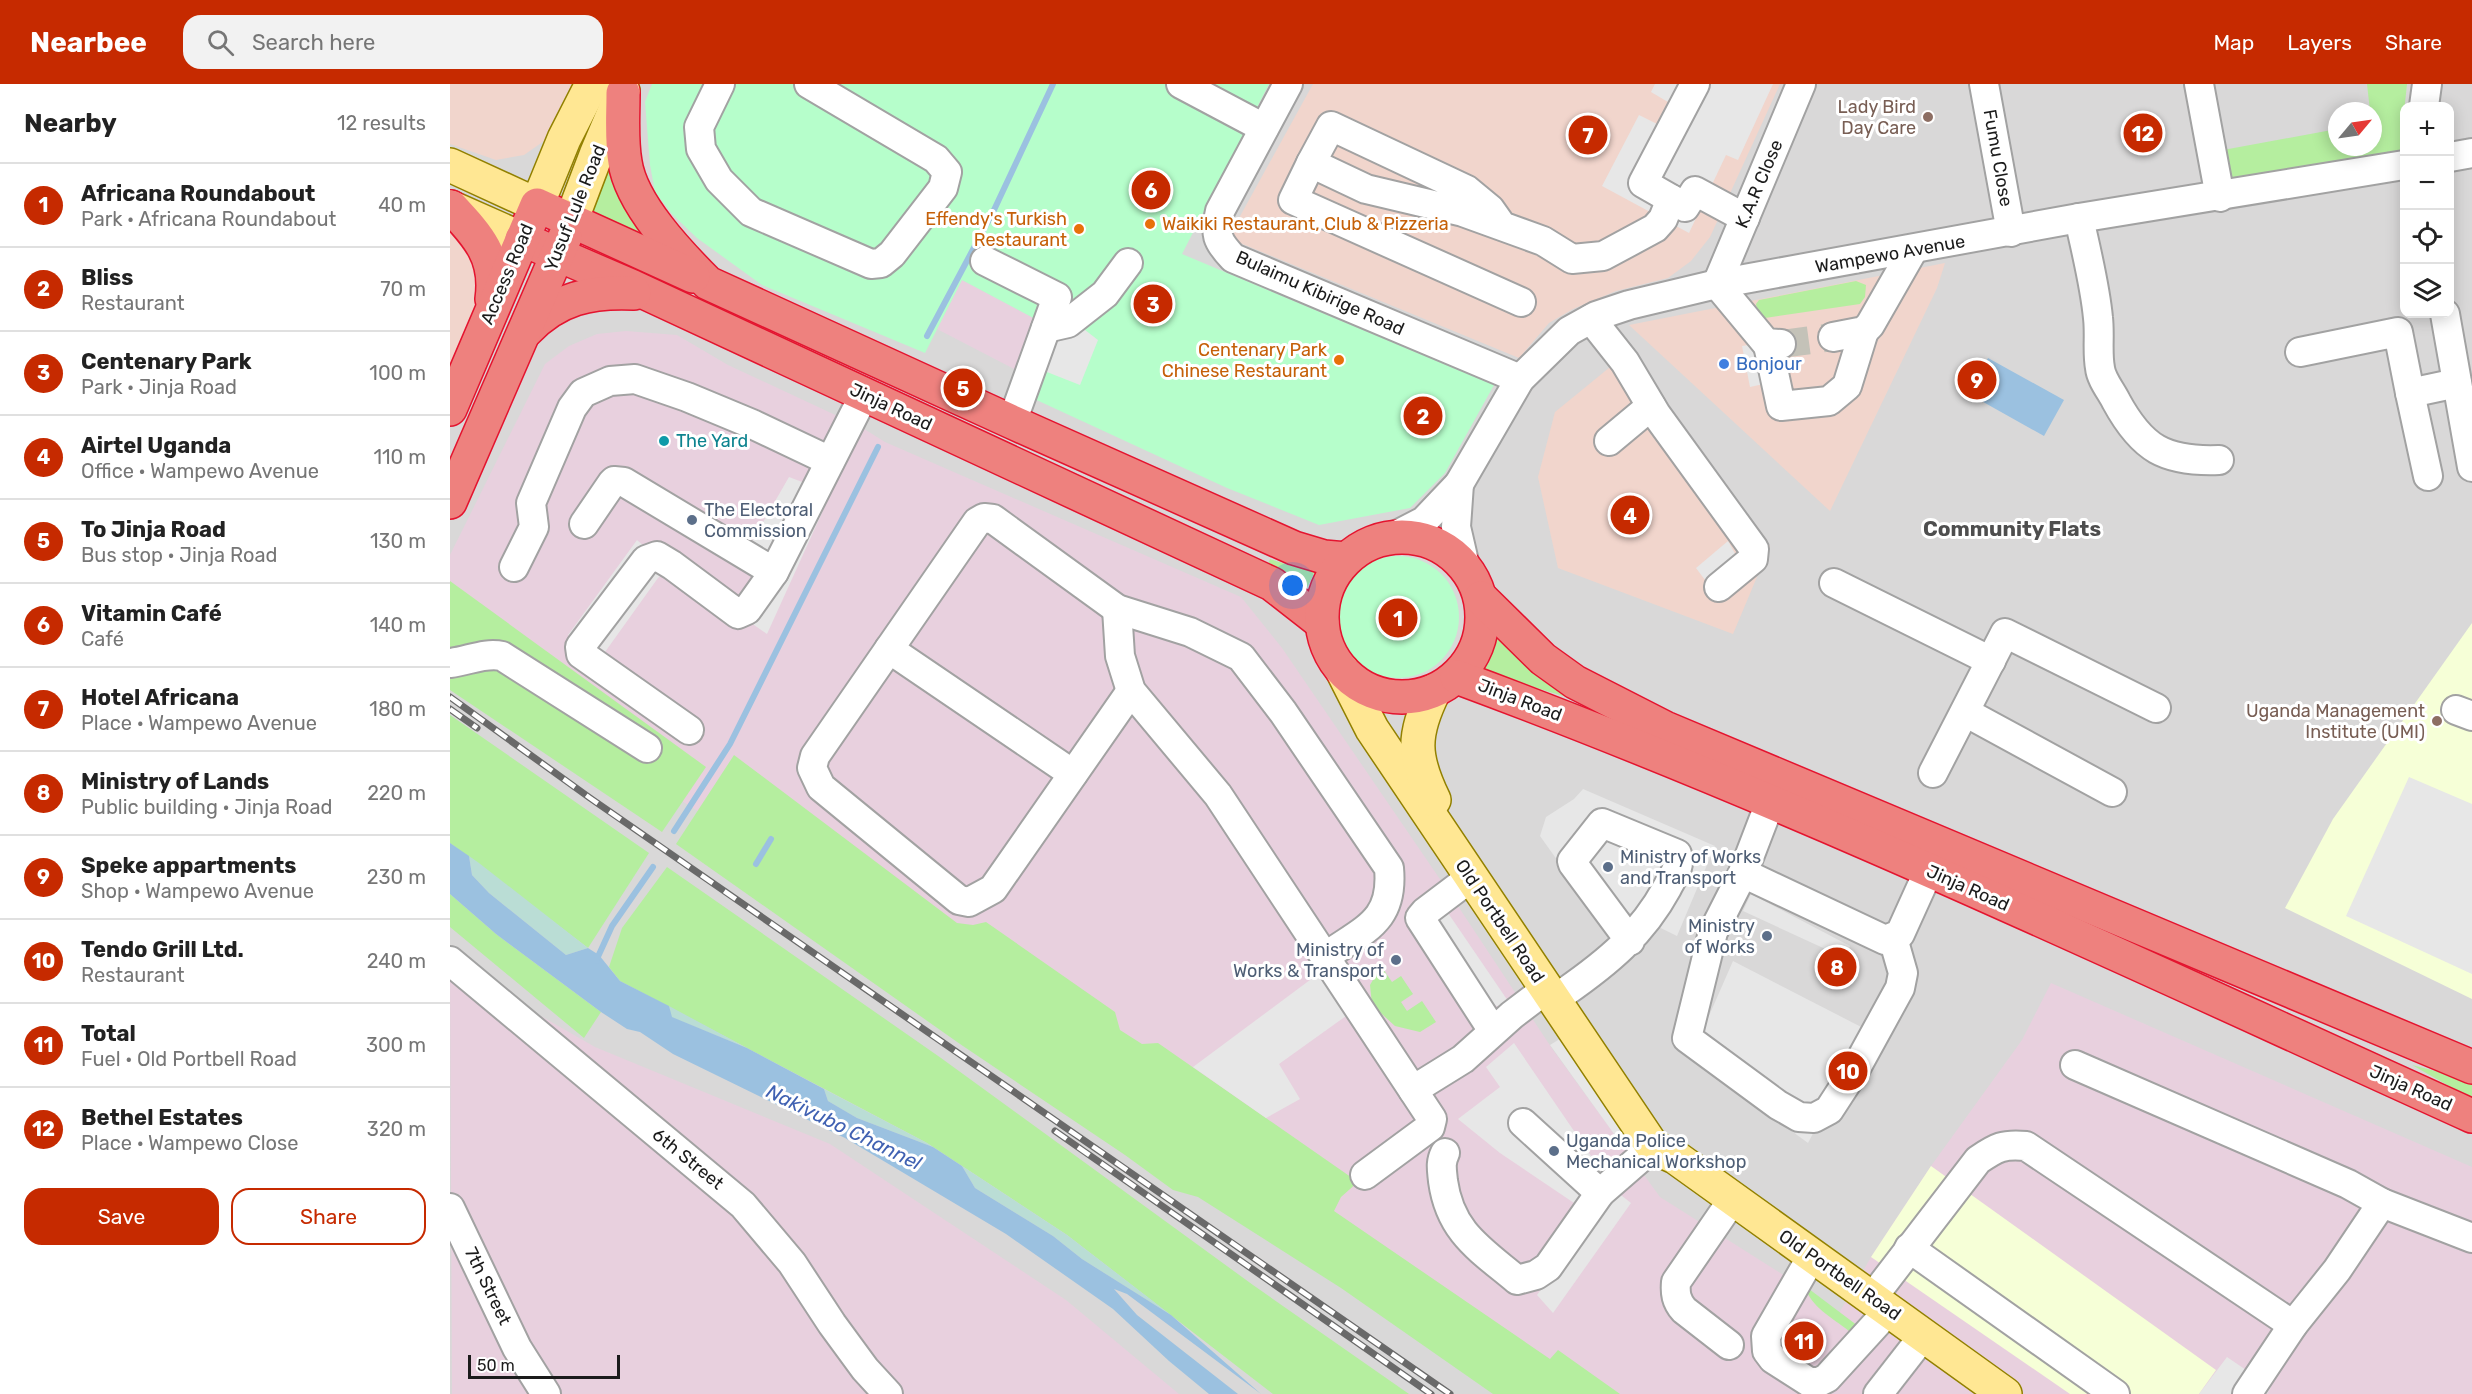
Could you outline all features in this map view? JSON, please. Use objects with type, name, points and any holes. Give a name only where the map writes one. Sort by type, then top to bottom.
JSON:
[{"type":"highway","points":[[614,87],[625,164],[637,194],[654,223],[708,282]]},
{"type":"highway","points":[[537,205],[708,282]]},
{"type":"highway","name":"Access Road","points":[[450,409],[537,205]]},
{"type":"highway","points":[[451,207],[473,231],[488,254],[494,284],[491,310]]},
{"type":"highway","name":"Yusuf Lule Road","points":[[524,333],[571,221]]},
{"type":"highway","name":"Jinja Road","points":[[522,239],[645,293],[1272,584],[1322,623]]},
{"type":"highway","name":"Jinja Road","points":[[708,282],[762,309],[1294,548],[1324,557],[1346,559]]},
{"type":"highway","points":[[450,502],[524,333],[539,318],[567,300],[604,292],[645,293]]},
{"type":"highway","points":[[1395,536],[1421,538],[1445,548],[1465,566],[1481,598],[1483,626],[1474,654],[1446,684],[1410,697],[1385,696],[1362,686],[1342,670],[1328,648],[1322,623],[1324,600],[1332,578],[1346,559],[1368,543],[1395,536]]},
{"type":"highway","name":"Jinja Road","points":[[1481,598],[1543,659],[1575,682],[1665,728],[2472,1067]]},
{"type":"highway","name":"Jinja Road","points":[[1446,684],[1593,728],[1771,800],[2472,1116]]},
{"type":"main road","name":"Yusuf Lule Road","points":[[564,139],[614,87]]},
{"type":"main road","name":"Yusuf Lule Road","points":[[571,221],[596,155],[614,87]]},
{"type":"main road","points":[[455,168],[512,176],[542,160],[564,139]]},
{"type":"main road","name":"Access Road","points":[[537,205],[564,139]]},
{"type":"main road","points":[[455,168],[537,205]]},
{"type":"main road","name":"Jinja Road","points":[[451,207],[522,239]]},
{"type":"main road","name":"Old Portbell Road","points":[[1342,670],[1372,729],[1470,878],[1555,991]]},
{"type":"main road","name":"Old Portbell Road","points":[[1446,684],[1426,708],[1417,746],[1420,770],[1435,801],[1555,991],[1664,1152],[2005,1394]]},
{"type":"street","points":[[720,84],[699,126],[701,149],[719,180],[751,212],[870,264],[881,263],[892,254],[943,188],[946,172],[936,159],[809,84]]},
{"type":"street","points":[[1181,84],[1264,128]]},
{"type":"street","name":"Bulaimu Kibirige Road","points":[[1288,84],[1220,211],[1216,231],[1220,244],[1233,258],[1520,380]]},
{"type":"street","points":[[1695,84],[1643,183],[1685,207],[1695,191],[1745,218]]},
{"type":"street","name":"K.A.R Close","points":[[1717,284],[1801,84]]},
{"type":"street","name":"Fumu Close","points":[[1984,84],[2012,232]]},
{"type":"street","points":[[2199,84],[2220,197]]},
{"type":"street","points":[[2425,102],[2427,84]]},
{"type":"street","points":[[1502,226],[1491,209],[1467,190],[1331,126],[1293,200],[1521,302]]},
{"type":"street","points":[[2454,156],[2472,153]]},
{"type":"street","points":[[1311,163],[1366,189],[1463,213],[1543,241],[1572,259],[1604,256],[1655,228],[1663,219],[1671,199]]},
{"type":"street","name":"Wampewo Avenue","points":[[1459,484],[1520,380],[1569,331],[1591,319],[1629,305],[1717,284],[2079,218],[2220,197],[2400,166]]},
{"type":"street","points":[[2079,218],[2087,326],[2100,371],[2136,434],[2151,448],[2168,456],[2193,461],[2219,460]]},
{"type":"street","points":[[1717,284],[1759,337],[1775,345],[1781,406],[1829,401],[1847,386],[1864,331],[1870,325],[1913,250]]},
{"type":"street","points":[[985,261],[1057,297],[1012,422]]},
{"type":"street","points":[[1046,328],[1068,323],[1104,294],[1128,263]]},
{"type":"street","points":[[2446,318],[2472,467]]},
{"type":"street","points":[[1591,319],[1625,362],[1651,406],[1754,549],[1753,559],[1719,587]]},
{"type":"street","points":[[1833,337],[1864,331]]},
{"type":"street","points":[[2301,352],[2398,332],[2428,476]]},
{"type":"street","points":[[514,567],[534,526],[531,503],[572,408],[583,393],[610,381],[635,379],[687,397],[752,424],[830,461]]},
{"type":"street","points":[[2410,393],[2457,383]]},
{"type":"street","points":[[689,730],[581,654],[580,647],[646,560],[657,556],[738,614],[747,610],[774,572],[864,394]]},
{"type":"street","points":[[1609,441],[1651,406]]},
{"type":"street","points":[[584,524],[612,483],[614,481],[624,482],[774,572]]},
{"type":"street","points":[[1395,536],[1424,521],[1459,484]]},
{"type":"street","points":[[1459,484],[1456,527],[1465,566]]},
{"type":"street","points":[[1131,691],[993,889],[969,902],[959,900],[821,787],[812,768],[814,756],[977,522],[984,518],[993,519],[1117,609],[1190,632],[1241,657],[1283,712],[1389,868],[1389,897],[1381,916],[1325,957]]},
{"type":"street","points":[[1834,583],[1991,661]]},
{"type":"street","points":[[1117,609],[1120,656],[1131,691],[1218,795],[1432,1119],[1430,1127],[1365,1175]]},
{"type":"street","points":[[1933,773],[2005,633],[2156,708]]},
{"type":"street","points":[[889,649],[1073,774]]},
{"type":"street","points":[[450,663],[491,653],[502,656],[647,748]]},
{"type":"street","points":[[1965,712],[2112,792]]},
{"type":"street","points":[[1771,800],[1743,873],[1713,932],[1687,1038],[1768,1098],[1798,1117],[1814,1118],[1829,1110],[1855,1070],[1900,988],[1903,973],[1893,938]]},
{"type":"street","points":[[1743,873],[1885,940],[1900,934],[1929,870]]},
{"type":"street","points":[[1470,878],[1420,918],[1493,1031]]},
{"type":"street","points":[[1413,1090],[1463,1059],[1493,1031],[1630,941]]},
{"type":"street","name":"6th Street","points":[[450,961],[743,1205],[792,1263],[832,1324],[865,1369],[888,1394]]},
{"type":"street","points":[[2075,1065],[2348,1184],[2382,1203],[2472,1238]]},
{"type":"street","points":[[1523,1122],[1600,1193]]},
{"type":"street","points":[[1812,1256],[1766,1336],[1767,1351],[1773,1359],[1809,1382],[1819,1382],[1827,1378],[1881,1304],[1909,1248],[1978,1160],[1995,1148],[2007,1144],[2026,1146],[2293,1325]]},
{"type":"street","points":[[1444,1153],[1440,1161],[1446,1203],[1464,1234],[1516,1280],[1536,1275],[1548,1266],[1600,1193],[1664,1152]]},
{"type":"street","points":[[1729,1345],[1684,1310],[1678,1303],[1675,1292],[1676,1282],[1733,1199]]},
{"type":"street","points":[[2247,1394],[2293,1325],[2337,1270],[2382,1203]]},
{"type":"street","name":"7th Street","points":[[450,1208],[517,1348],[546,1394]]},
{"type":"street","points":[[1909,1248],[2115,1394]]},
{"type":"street","points":[[1887,1391],[1924,1335]]},
{"type":"shaded area","points":[[450,84],[2472,84],[2472,1394],[450,1394]]},
{"type":"shaded area","points":[[450,84],[581,84],[566,115],[544,141],[524,155],[496,160],[450,144]]},
{"type":"shaded area","points":[[1313,84],[1780,84],[1710,237],[1691,261],[1668,278],[1616,291],[1573,309],[1549,323],[1519,358],[1228,238]]},
{"type":"shaded area","points":[[1655,84],[1773,84],[1738,160],[1726,155],[1689,233],[1602,186],[1639,115],[1657,124],[1668,102],[1651,92]]},
{"type":"shaded area","points":[[450,230],[469,254],[481,295],[450,382]]},
{"type":"shaded area","points":[[1945,263],[1937,288],[1830,511],[1629,325]]},
{"type":"shaded area","points":[[962,280],[1041,322],[1020,372],[937,329]]},
{"type":"shaded area","points":[[1050,303],[1098,340],[1080,385],[1024,363]]},
{"type":"shaded area","points":[[626,331],[677,335],[728,365],[861,427],[885,442],[1241,597],[1282,648],[1446,888],[1553,1050],[1660,1197],[1785,1276],[1838,1315],[1871,1257],[1931,1166],[2022,1040],[2051,983],[2472,1167],[2472,1394],[1620,1394],[1558,1351],[1550,1360],[1333,1211],[450,655],[450,555],[545,364],[569,346],[597,334]]},
{"type":"shaded area","points":[[1761,343],[1768,383],[1750,387],[1742,346]]},
{"type":"shaded area","points":[[1626,354],[1770,546],[1733,634],[1558,568],[1538,477],[1555,412]]},
{"type":"shaded area","points":[[789,477],[831,493],[767,634],[747,620],[776,561],[751,543]]},
{"type":"shaded area","points":[[637,540],[669,568],[658,578],[600,659],[568,635]]},
{"type":"shaded area","points":[[1728,541],[1738,559],[1708,584],[1696,568]]},
{"type":"shaded area","name":"Uganda Management Institute (UMI)","points":[[2472,623],[2472,999],[2285,908],[2333,819]]},
{"type":"shaded area","points":[[2409,777],[2472,804],[2472,974],[2346,916]]},
{"type":"shaded area","points":[[1583,789],[1715,846],[1677,936],[1626,911],[1610,934],[1540,836],[1546,817],[1574,799]]},
{"type":"shaded area","points":[[469,856],[588,948],[566,955],[489,893],[472,875]]},
{"type":"shaded area","points":[[1751,894],[1850,946],[1845,958],[1743,911]]},
{"type":"shaded area","points":[[1446,910],[1508,1001],[1501,1007],[1493,1005],[1434,922]]},
{"type":"shaded area","points":[[1733,961],[1867,1030],[1808,1143],[1733,1088],[1698,1041]]},
{"type":"shaded area","points":[[450,964],[595,1047],[830,1144],[1066,1300],[1179,1394],[452,1394]]},
{"type":"shaded area","points":[[1318,974],[1346,1016],[1279,1064],[1300,1099],[1266,1118],[1193,1067]]},
{"type":"shaded area","points":[[669,1006],[747,1048],[671,1017]]},
{"type":"shaded area","points":[[1563,1037],[1639,1143],[1627,1152],[1550,1045]]},
{"type":"shaded area","points":[[1514,1043],[1602,1172],[1580,1207],[1500,1153],[1458,1119],[1500,1087],[1486,1067]]},
{"type":"shaded area","points":[[824,1089],[933,1147],[857,1118],[828,1101]]},
{"type":"shaded area","points":[[962,1166],[1067,1235],[1171,1315],[1082,1259],[1053,1236],[975,1188]]},
{"type":"shaded area","points":[[1931,1166],[2216,1370],[2199,1394],[2070,1394],[1871,1257]]},
{"type":"shaded area","points":[[1612,1188],[1631,1203],[1553,1313],[1537,1295]]},
{"type":"shaded area","points":[[2227,1357],[2271,1387],[2267,1394],[2199,1394]]},
{"type":"green space","points":[[652,84],[1269,84],[1182,254],[1494,385],[1445,473],[1410,508],[1319,525],[1227,488],[1013,389],[1041,322],[962,280],[925,353],[762,285],[697,238],[672,214],[655,192],[650,165],[645,102]]},
{"type":"green space","points":[[2367,84],[2407,84],[2405,102],[2400,102],[2400,150],[2382,153],[2382,102],[2369,102]]},
{"type":"green space","points":[[2328,131],[2328,156],[2364,156],[2228,179],[2223,150]]},
{"type":"green space","points":[[612,135],[667,252],[585,209]]},
{"type":"green space","points":[[1856,281],[1866,285],[1865,297],[1860,304],[1765,318],[1758,314],[1756,304],[1759,300]]},
{"type":"green space","points":[[1398,556],[1421,561],[1432,566],[1441,574],[1449,583],[1454,594],[1459,617],[1454,640],[1449,651],[1441,660],[1432,668],[1421,673],[1398,678],[1375,673],[1364,668],[1355,660],[1347,651],[1342,640],[1337,617],[1342,594],[1347,583],[1355,574],[1364,566],[1375,561]]},
{"type":"green space","points":[[1270,559],[1315,571],[1305,592],[1268,565]]},
{"type":"green space","points":[[450,581],[706,767],[662,832],[450,690]]},
{"type":"green space","points":[[1497,635],[1546,682],[1570,698],[1480,671],[1489,663]]},
{"type":"green space","points":[[450,715],[649,853],[588,948],[450,843]]},
{"type":"green space","points":[[734,755],[957,923],[973,925],[986,922],[1115,1012],[1120,1030],[1142,1044],[1158,1043],[1358,1182],[1341,1197],[1334,1211],[1550,1359],[1558,1350],[1620,1394],[1493,1394],[1341,1288],[1198,1197],[1173,1190],[960,1044],[676,844]]},
{"type":"green space","points":[[667,867],[941,1058],[1253,1285],[1409,1394],[1273,1394],[1067,1235],[927,1143],[620,981],[609,967],[622,928]]},
{"type":"green space","points":[[450,894],[496,934],[601,1012],[584,1038],[450,927]]},
{"type":"green space","points":[[1381,966],[1392,982],[1401,976],[1413,994],[1401,1002],[1407,1011],[1422,1001],[1436,1022],[1420,1032],[1395,1026],[1372,1005],[1370,985]]},
{"type":"green space","points":[[2412,1065],[2455,1076],[2472,1083],[2472,1099]]},
{"type":"green space","points":[[1805,1286],[1862,1329],[1849,1331],[1829,1317],[1812,1300]]},
{"type":"water","points":[[1988,358],[2064,400],[2044,436],[1969,394]]},
{"type":"water","name":"Nakivubo Channel","points":[[450,843],[469,856],[472,875],[489,893],[566,955],[588,948],[599,955],[620,981],[669,1006],[672,1017],[747,1048],[824,1089],[828,1101],[857,1118],[933,1147],[962,1166],[975,1188],[1053,1236],[1082,1259],[1171,1315],[1261,1394],[1127,1294],[1114,1289],[1137,1315],[1238,1394],[1209,1394],[1169,1361],[1113,1309],[1006,1234],[845,1138],[673,1054],[640,1032],[627,1029],[601,1012],[496,934],[450,894]]},
{"type":"waterway","points":[[927,336],[994,210],[1053,84]]},
{"type":"waterway","points":[[674,831],[730,744],[878,447]]},
{"type":"waterway","points":[[756,864],[771,839]]},
{"type":"waterway","points":[[596,961],[612,926],[653,867]]},
{"type":"tunnel","points":[[1781,344],[1833,337]]},
{"type":"railway","points":[[450,697],[590,798],[1450,1394]]},
{"type":"railway","points":[[450,709],[477,728]]},
{"type":"railway","points":[[1055,1131],[1431,1394]]},
{"type":"place","name":"Lady Bird Day Care","points":[[1928,117]]},
{"type":"place","name":"Bethel Estates","points":[[2143,133]]},
{"type":"place","name":"Hotel Africana","points":[[1588,135]]},
{"type":"place","name":"Vitamin Café","points":[[1151,190]]},
{"type":"place","name":"Waikiki Restaurant, Club & Pizzeria","points":[[1150,224]]},
{"type":"place","name":"Effendy's Turkish Restaurant","points":[[1079,229]]},
{"type":"place","name":"Centenary Park","points":[[1153,304]]},
{"type":"place","name":"Centenary Park Chinese Restaurant","points":[[1339,360]]},
{"type":"place","name":"Bonjour","points":[[1724,364]]},
{"type":"place","name":"Speke appartments","points":[[1977,380]]},
{"type":"place","name":"To Jinja Road","points":[[963,388]]},
{"type":"place","name":"Bliss","points":[[1423,416]]},
{"type":"place","name":"The Yard","points":[[664,441]]},
{"type":"place","name":"Airtel Uganda","points":[[1630,515]]},
{"type":"place","name":"The Electoral Commission","points":[[692,520]]},
{"type":"place","name":"Africana Roundabout","points":[[1398,618]]},
{"type":"place","name":"Uganda Management Institute (UMI)","points":[[2437,721]]},
{"type":"place","name":"Ministry of Works and Transport","points":[[1608,867]]},
{"type":"place","name":"Ministry of Works","points":[[1767,936]]},
{"type":"place","name":"Ministry of Works & Transport","points":[[1396,960]]},
{"type":"place","name":"Ministry of Lands","points":[[1837,967]]},
{"type":"place","name":"Tendo Grill Ltd.","points":[[1848,1071]]},
{"type":"place","name":"Uganda Police Mechanical Workshop","points":[[1554,1151]]},
{"type":"place","name":"Total","points":[[1804,1341]]},
{"type":"district","name":"Community Flats","points":[[2012,528]]}]
